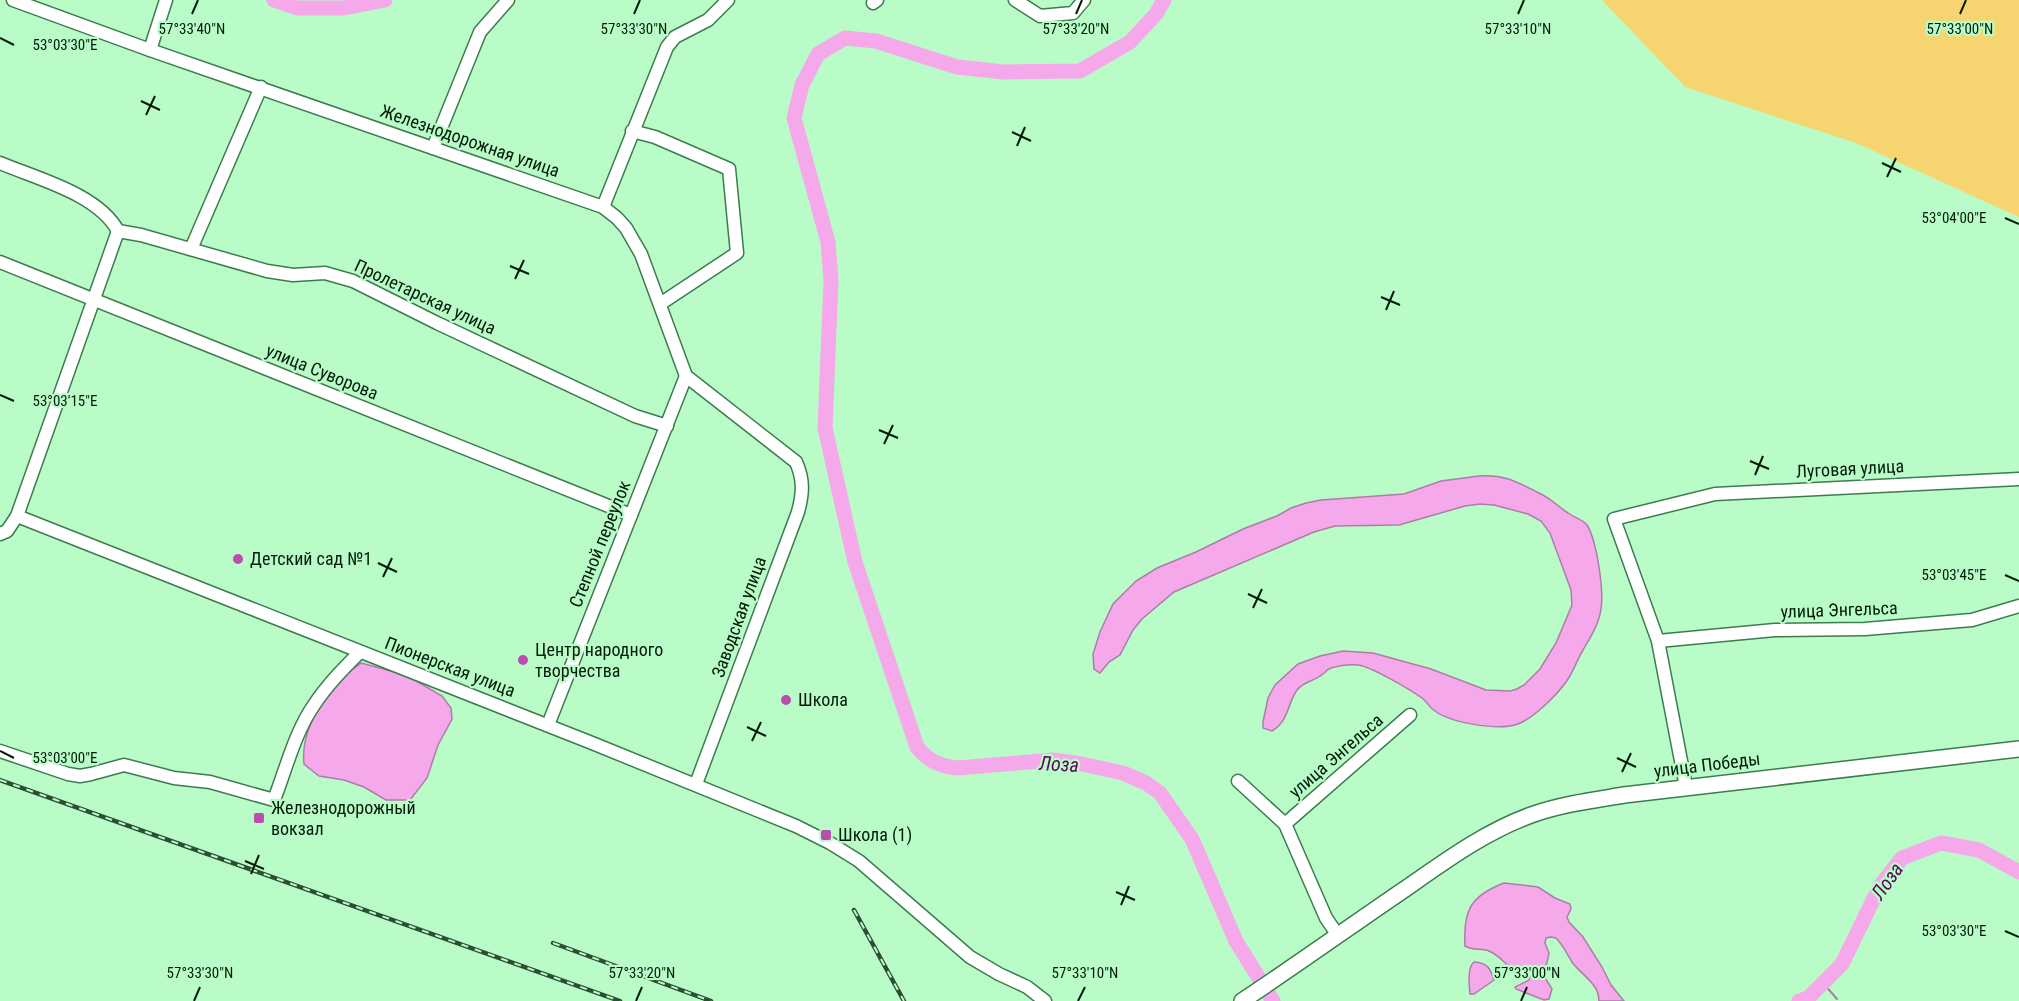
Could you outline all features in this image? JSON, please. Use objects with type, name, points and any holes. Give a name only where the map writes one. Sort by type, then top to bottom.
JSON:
[{"type":"main road","name":"улица Победы","points":[[1242,1001],[1301,963],[1337,934],[1457,853],[1506,826],[1534,814],[1562,806],[1686,787],[2019,749]]},
{"type":"street","name":"Железнодорожная улица","points":[[13,0],[150,50],[603,207],[622,223],[641,254],[686,376]]},
{"type":"street","points":[[150,50],[166,0]]},
{"type":"street","points":[[433,148],[480,32],[492,15],[508,0]]},
{"type":"street","points":[[603,207],[667,47],[675,37],[708,20],[728,0]]},
{"type":"street","points":[[1015,0],[1040,16],[1073,13],[1084,0]]},
{"type":"street","points":[[192,249],[261,87]]},
{"type":"street","points":[[632,131],[655,137],[729,169],[737,253],[660,304]]},
{"type":"street","points":[[0,163],[96,204],[109,216],[118,231],[17,516],[7,531],[0,534]]},
{"type":"street","name":"Пролетарская улица","points":[[118,231],[192,249],[267,271],[293,275],[325,273],[353,281],[624,411],[667,426]]},
{"type":"street","name":"улица Суворова","points":[[0,262],[631,515]]},
{"type":"street","name":"Степной переулок","points":[[548,725],[686,376]]},
{"type":"street","name":"Заводская улица","points":[[686,376],[796,462],[802,474],[803,492],[798,512],[696,784]]},
{"type":"street","name":"Луговая улица","points":[[1658,641],[1614,519],[1715,494],[2019,479]]},
{"type":"street","name":"Пионерская улица","points":[[17,516],[548,725],[796,826],[859,861],[970,957],[1027,987],[1045,1001]]},
{"type":"street","name":"улица Энгельса","points":[[1658,641],[1774,630],[1864,629],[1972,620],[2019,606]]},
{"type":"street","points":[[1658,641],[1686,787]]},
{"type":"street","points":[[0,751],[69,774],[91,774],[124,765],[174,778],[210,782],[274,800],[305,720],[313,706],[360,652]]},
{"type":"street","name":"улица Энгельса","points":[[1285,824],[1410,715]]},
{"type":"street","points":[[1238,781],[1285,824],[1326,918],[1337,934]]},
{"type":"shaded area","points":[[1602,0],[2019,0],[2019,217],[1856,143],[1685,87]]},
{"type":"shaded area","points":[[1496,476],[1524,485],[1583,521],[1591,532],[1597,554],[1602,601],[1596,625],[1564,685],[1546,704],[1524,721],[1499,727],[1475,725],[1452,719],[1435,711],[1422,698],[1390,679],[1364,667],[1351,665],[1330,669],[1302,685],[1294,695],[1278,727],[1272,731],[1263,728],[1268,698],[1275,685],[1298,664],[1343,651],[1373,653],[1431,669],[1486,690],[1510,691],[1524,685],[1540,669],[1556,643],[1572,605],[1571,590],[1550,533],[1541,521],[1528,514],[1494,505],[1465,506],[1399,525],[1335,526],[1314,532],[1174,592],[1142,619],[1133,630],[1120,655],[1109,662],[1100,673],[1094,669],[1093,654],[1113,604],[1136,581],[1157,568],[1306,503],[1404,494],[1441,481]]},
{"type":"shaded area","points":[[361,663],[406,675],[442,696],[451,708],[452,719],[438,745],[427,778],[410,800],[386,800],[364,787],[344,780],[319,776],[304,764],[307,735],[319,707],[338,682]]},
{"type":"shaded area","points":[[1504,883],[1538,887],[1570,904],[1571,909],[1567,917],[1569,922],[1583,937],[1611,985],[1624,1001],[1599,1001],[1593,984],[1576,967],[1556,938],[1546,938],[1545,943],[1549,953],[1544,976],[1552,989],[1549,999],[1544,1000],[1516,989],[1515,987],[1529,980],[1530,976],[1512,969],[1489,951],[1465,946],[1465,923],[1471,906],[1483,893]]},
{"type":"shaded area","points":[[1474,962],[1488,967],[1494,980],[1474,994],[1470,994],[1469,972]]},
{"type":"waterway","points":[[274,0],[297,8],[344,8],[385,0]]},
{"type":"waterway","points":[[1164,0],[1156,14],[1130,42],[1080,71],[1003,72],[957,67],[876,41],[845,38],[818,54],[802,85],[794,118],[828,242],[831,280],[825,428],[855,562],[917,747],[930,759],[957,768],[1053,760],[1123,773],[1146,783],[1160,793],[1192,839],[1236,941],[1273,1001]]},
{"type":"waterway","name":"Лоза","points":[[1799,1001],[1808,998],[1842,964],[1880,886],[1902,858],[1941,843],[1979,850],[2019,872]]},
{"type":"waterway","points":[[1823,983],[1837,999]]},
{"type":"railway","points":[[0,780],[620,1001]]},
{"type":"railway","points":[[854,910],[904,1001]]},
{"type":"railway","points":[[553,943],[711,1001]]},
{"type":"place","name":"Детский сад №1","points":[[238,559]]},
{"type":"place","name":"Центр народного творчества","points":[[523,660]]},
{"type":"place","name":"Школа","points":[[786,700]]},
{"type":"place","name":"Железнодорожный вокзал","points":[[259,818]]},
{"type":"place","name":"Школа (1)","points":[[826,835]]}]
